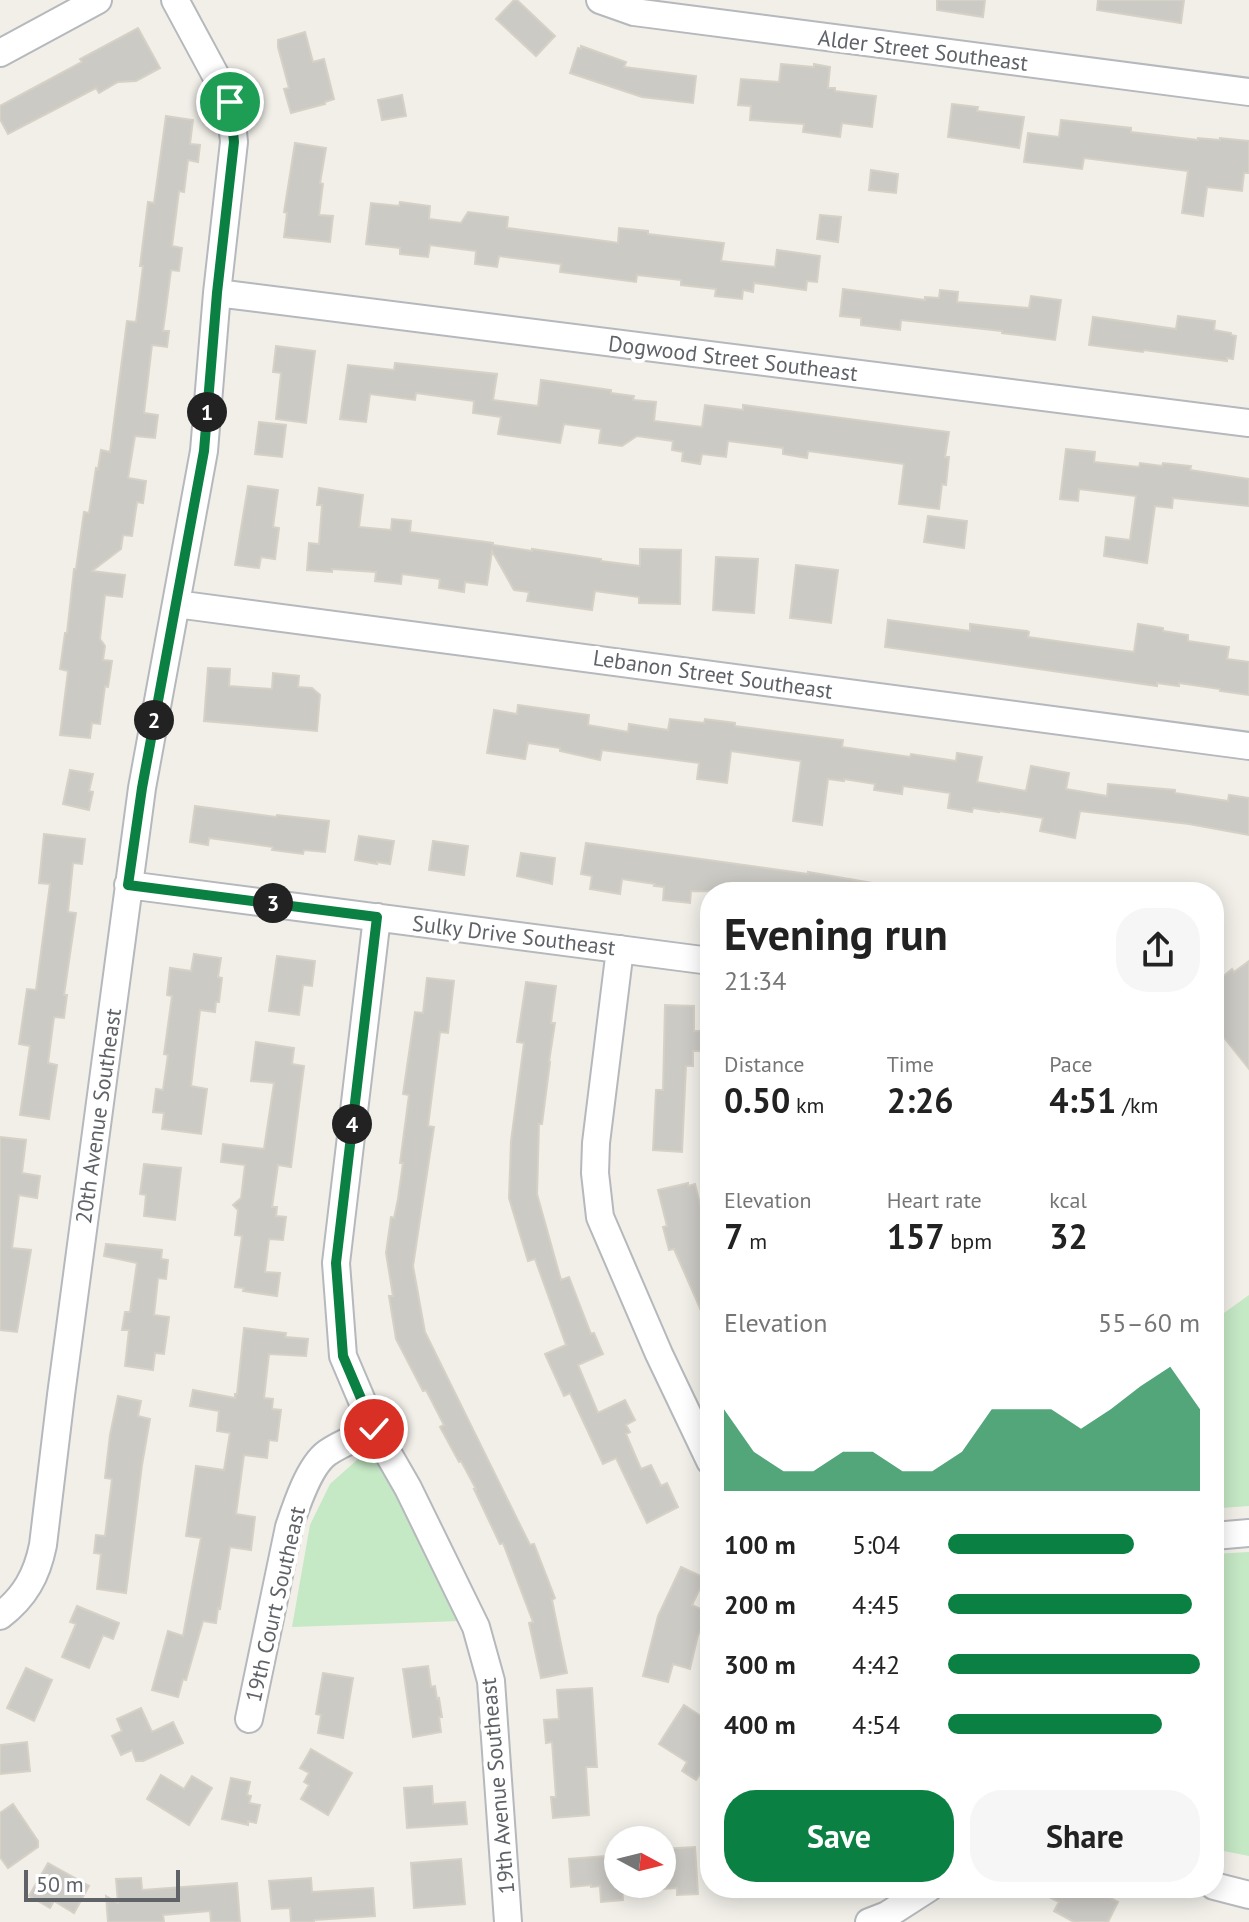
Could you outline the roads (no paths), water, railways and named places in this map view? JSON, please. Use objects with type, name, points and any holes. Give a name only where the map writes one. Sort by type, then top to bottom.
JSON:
[{"type":"street","points":[[0,53],[98,0]]},
{"type":"street","name":"20th Avenue Southeast","points":[[0,1616],[26,1589],[39,1567],[43,1545],[142,788],[204,451],[234,142],[230,102],[175,0]]},
{"type":"street","name":"Alder Street Southeast","points":[[600,0],[634,12],[1249,92]]},
{"type":"street","name":"Dogwood Street Southeast","points":[[217,293],[1249,423]]},
{"type":"street","name":"Lebanon Street Southeast","points":[[176,604],[1249,746]]},
{"type":"street","name":"Sulky Drive Southeast","points":[[128,885],[700,960]]},
{"type":"street","name":"19th Avenue Southeast","points":[[377,917],[336,1263],[343,1356],[374,1429],[408,1488],[476,1627],[491,1681],[508,1922]]},
{"type":"street","points":[[620,949],[596,1143],[595,1173],[600,1217],[700,1440]]},
{"type":"street","name":"19th Court Southeast","points":[[249,1719],[289,1527],[298,1502],[325,1454],[374,1429]]},
{"type":"street","points":[[1224,1535],[1249,1533]]},
{"type":"street","points":[[1224,1889],[1249,1895]]},
{"type":"street","points":[[869,1922],[913,1898]]}]
